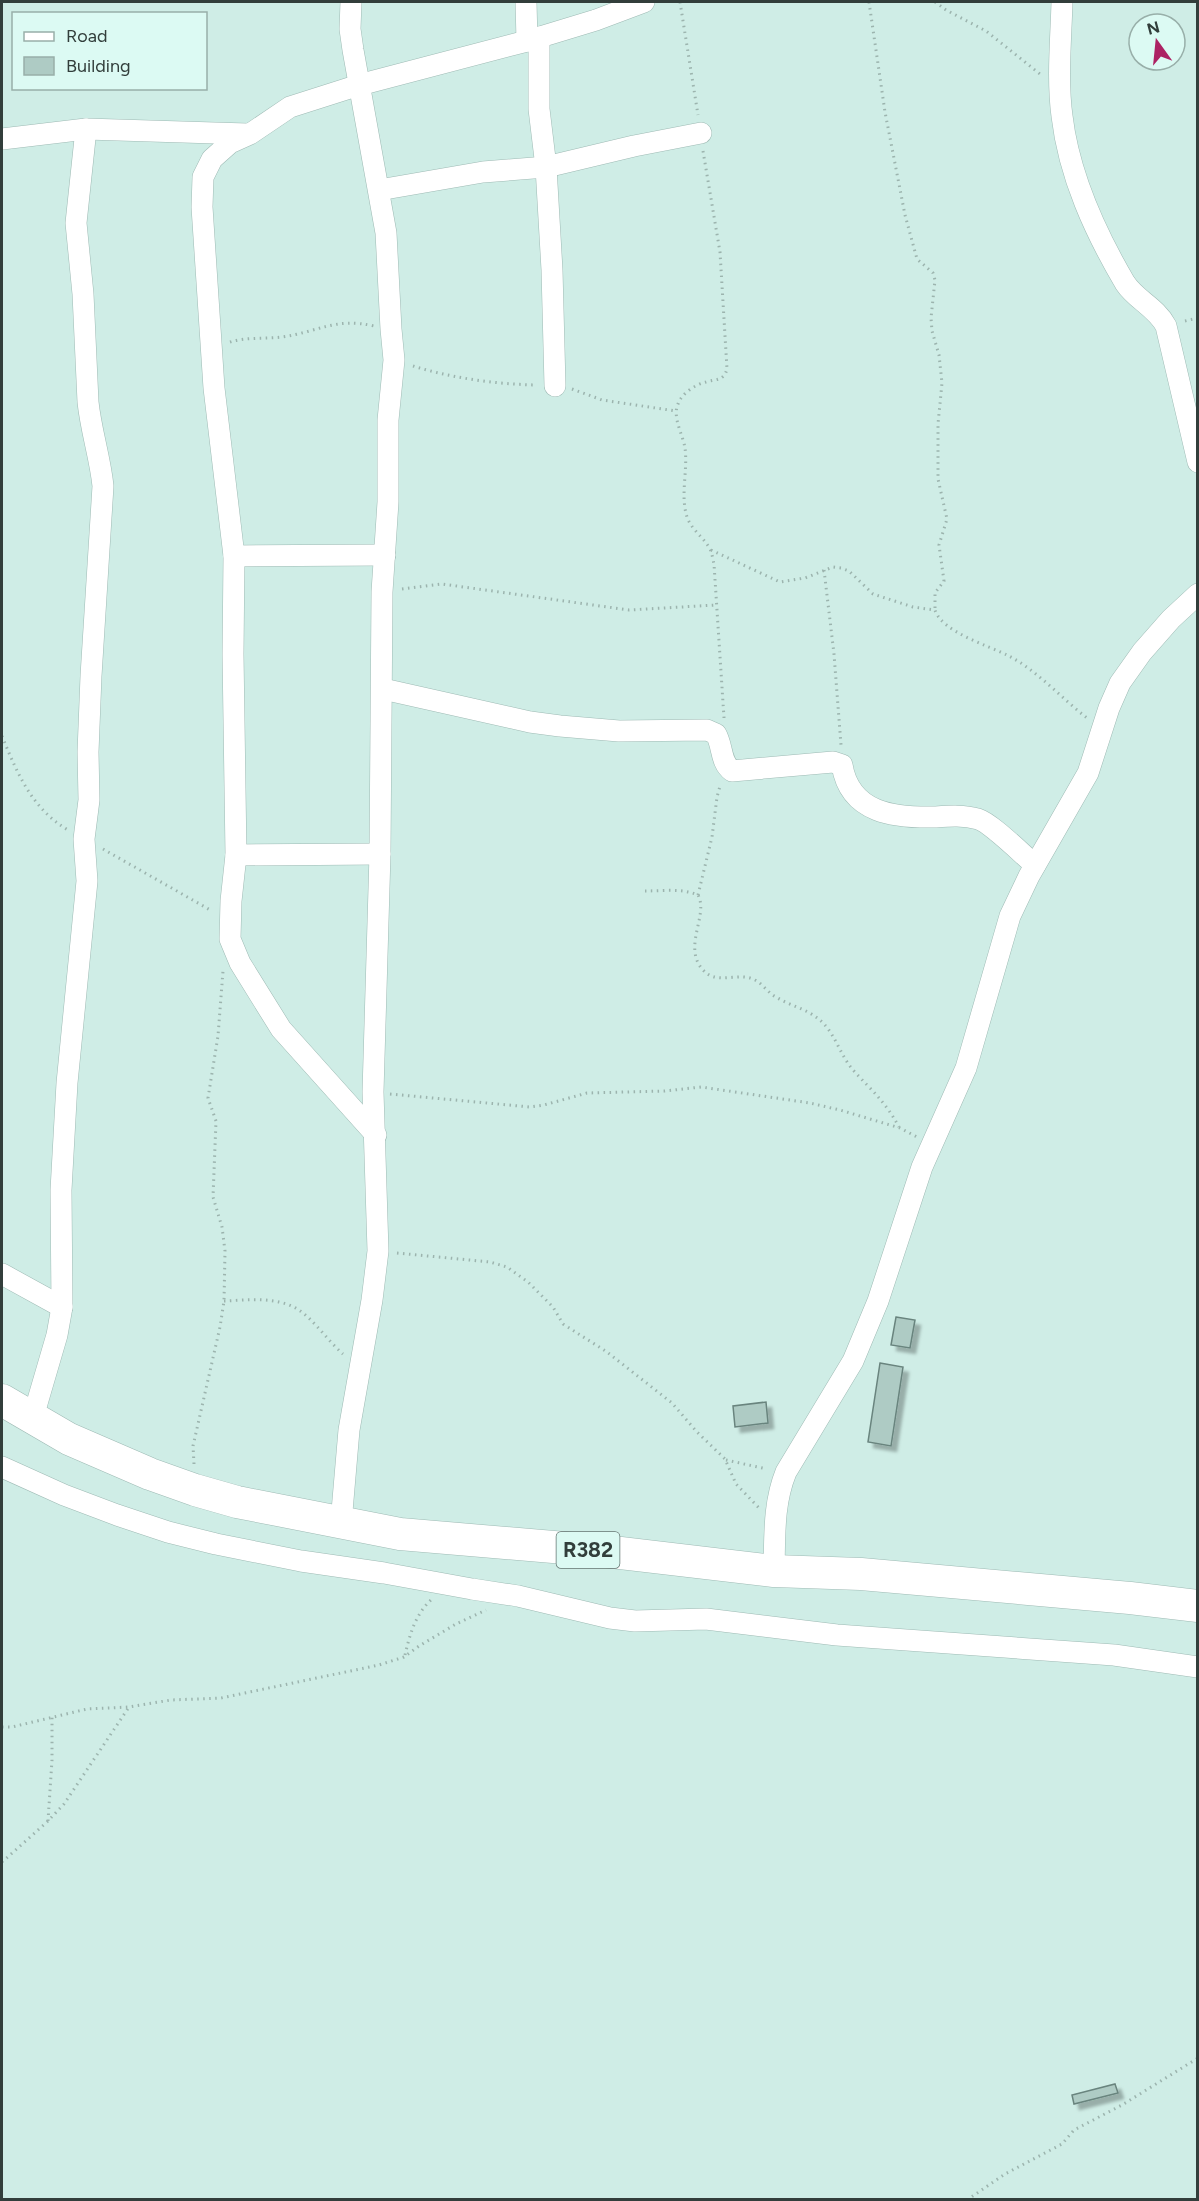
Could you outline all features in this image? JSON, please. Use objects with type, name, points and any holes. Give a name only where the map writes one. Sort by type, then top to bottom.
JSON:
[{"type":"main road","name":"R382","points":[[2,1400],[69,1439],[195,1490],[237,1502],[400,1534],[612,1552],[774,1571],[861,1574],[1197,1606]]},
{"type":"street","points":[[341,1523],[349,1430],[378,1251],[373,1092],[383,689],[382,592],[388,502],[388,420],[394,360],[390,329],[389,270],[379,190],[350,29],[351,2]]},
{"type":"street","points":[[526,2],[533,39],[546,167],[555,386]]},
{"type":"street","points":[[376,1135],[281,1029],[231,940],[236,855],[234,556],[211,350],[201,192],[203,177],[212,159],[230,143],[250,134],[290,107],[533,39],[597,20],[644,2]]},
{"type":"street","points":[[1062,2],[1061,115],[1076,180],[1097,231],[1127,285],[1135,296],[1160,316],[1166,326],[1197,462]]},
{"type":"street","points":[[2,139],[86,129],[250,134]]},
{"type":"street","points":[[33,1417],[57,1335],[62,1306],[62,1170],[87,881],[84,839],[89,800],[91,676],[103,486],[88,402],[83,294],[76,224],[86,129]]},
{"type":"street","points":[[379,190],[483,172],[546,167],[701,133]]},
{"type":"street","points":[[234,556],[386,555]]},
{"type":"street","points":[[774,1571],[775,1519],[780,1489],[786,1473],[853,1361],[878,1301],[922,1167],[966,1068],[1010,916],[1035,865],[1058,829],[1088,773],[1120,682],[1142,652],[1197,594]]},
{"type":"street","points":[[383,689],[540,723],[619,731],[707,730],[716,734],[726,767],[732,771],[825,762],[842,765],[853,795],[868,807],[882,812],[913,817],[956,816],[981,820],[1035,865]]},
{"type":"street","points":[[236,855],[380,854]]},
{"type":"street","points":[[2,1274],[62,1306]]},
{"type":"street","points":[[2,1467],[64,1496],[168,1532],[301,1561],[518,1596],[610,1618],[635,1621],[706,1619],[837,1635],[1114,1655],[1197,1667]]},
{"type":"path","points":[[680,2],[720,252],[727,369],[721,379],[706,382],[691,390],[678,401],[676,411],[685,446],[687,473],[683,495],[686,514],[692,527],[710,550],[714,564],[725,720],[716,734]]},
{"type":"path","points":[[869,2],[885,112],[905,215],[917,259],[933,273],[935,280],[931,318],[942,383],[938,424],[938,479],[947,519],[939,545],[944,581],[935,593],[935,610],[938,618],[957,631],[1021,664],[1102,731]]},
{"type":"path","points":[[935,2],[986,31],[1032,69],[1060,85]]},
{"type":"path","points":[[211,350],[234,341],[285,337],[343,322],[390,329]]},
{"type":"path","points":[[710,550],[780,582],[805,578],[833,567],[841,568],[849,571],[873,594],[913,607],[935,610]]},
{"type":"path","points":[[824,570],[834,654],[842,765]]},
{"type":"path","points":[[382,592],[442,584],[629,610],[716,605]]},
{"type":"path","points":[[2,736],[25,786],[38,807],[65,829],[207,907],[231,940],[225,957],[218,1035],[208,1098],[216,1121],[213,1189],[225,1251],[224,1301],[193,1446],[195,1490]]},
{"type":"path","points":[[726,767],[717,797],[712,837],[698,895],[700,905],[695,955],[705,972],[718,978],[747,977],[755,980],[779,999],[802,1008],[824,1024],[852,1068],[883,1100],[900,1128]]},
{"type":"path","points":[[645,891],[691,892],[698,895]]},
{"type":"path","points":[[373,1092],[530,1107],[586,1093],[665,1091],[701,1087],[810,1103],[900,1128],[932,1145]]},
{"type":"path","points":[[378,1251],[490,1262],[507,1267],[528,1282],[553,1307],[563,1324],[607,1352],[666,1398],[725,1459],[736,1484],[745,1494],[775,1519]]},
{"type":"path","points":[[224,1301],[272,1300],[289,1305],[301,1311],[345,1355],[361,1363]]},
{"type":"path","points":[[725,1459],[746,1466],[786,1473]]},
{"type":"path","points":[[404,1657],[419,1613],[446,1583]]},
{"type":"path","points":[[2,1727],[87,1709],[231,1696],[379,1665],[404,1657],[456,1624],[518,1596]]},
{"type":"path","points":[[2,1862],[47,1822],[71,1794],[129,1707]]},
{"type":"path","points":[[47,1822],[52,1760],[52,1716]]},
{"type":"path","points":[[967,2199],[1005,2174],[1062,2144],[1074,2130],[1130,2100],[1197,2058]]},
{"type":"building","points":[[896,1317],[915,1320],[910,1348],[891,1345]]},
{"type":"building","points":[[880,1363],[903,1367],[891,1446],[868,1442]]},
{"type":"building","points":[[766,1402],[768,1423],[735,1427],[733,1406]]},
{"type":"building","points":[[1115,2084],[1118,2093],[1074,2104],[1072,2095]]}]
